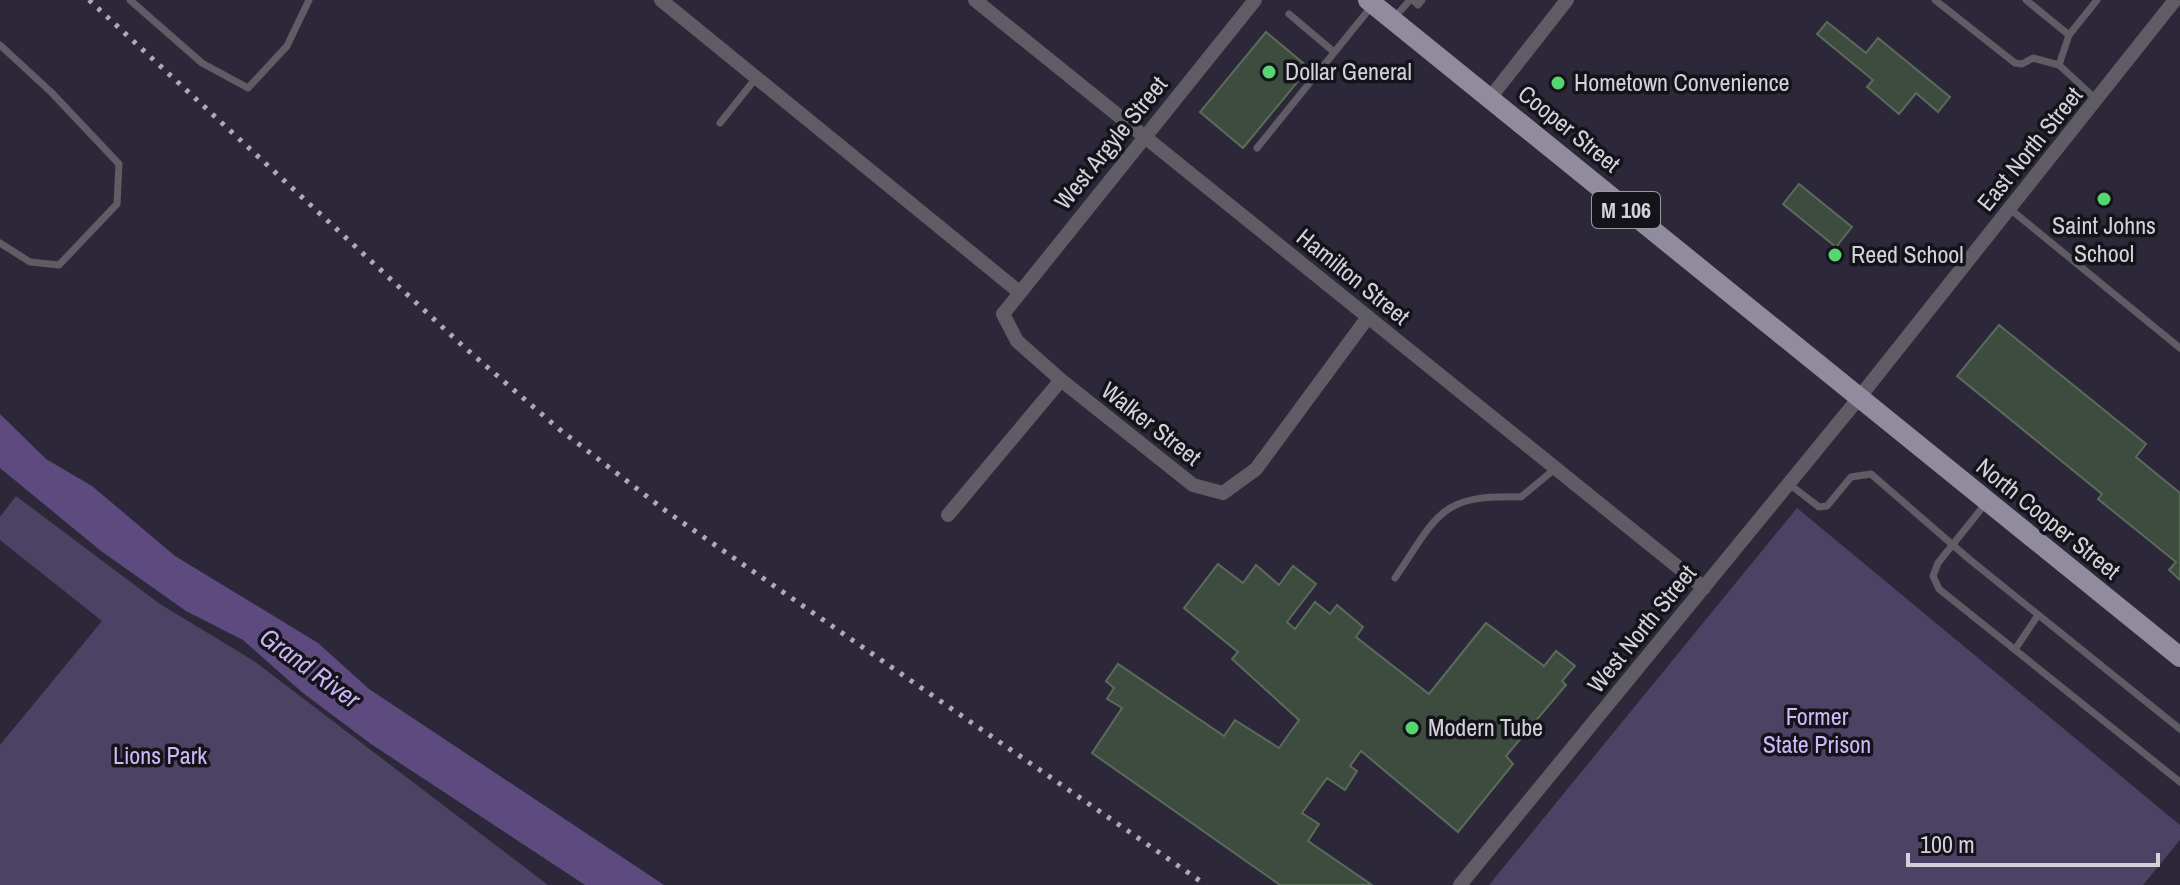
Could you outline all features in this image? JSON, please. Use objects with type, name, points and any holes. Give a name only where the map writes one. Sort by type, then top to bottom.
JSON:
[{"type":"main road","name":"Cooper Street","points":[[1371,2],[1884,421]]},
{"type":"main road","name":"North Cooper Street","points":[[1884,421],[2180,657]]},
{"type":"street","points":[[661,0],[1018,291]]},
{"type":"street","name":"Hamilton Street","points":[[975,0],[1704,588]]},
{"type":"street","name":"West Argyle Street","points":[[1003,314],[1018,291],[1255,0]]},
{"type":"street","points":[[1490,98],[1567,0]]},
{"type":"street","name":"East North Street","points":[[1858,399],[2175,0]]},
{"type":"street","name":"Walker Street","points":[[1003,314],[1017,341],[1061,380],[1193,485],[1223,493],[1256,469],[1368,317]]},
{"type":"street","points":[[948,515],[1061,380]]},
{"type":"street","name":"West North Street","points":[[1460,885],[1858,399]]},
{"type":"lane","points":[[130,0],[202,63],[248,88],[287,46],[309,0]]},
{"type":"lane","points":[[1393,20],[1411,0],[1418,5],[1422,0]]},
{"type":"lane","points":[[1935,0],[2015,63],[2033,58],[2059,65],[2097,100]]},
{"type":"lane","points":[[2026,0],[2069,35]]},
{"type":"lane","points":[[2059,65],[2069,35],[2097,0]]},
{"type":"lane","points":[[1257,148],[1371,2]]},
{"type":"lane","points":[[1289,14],[1334,52]]},
{"type":"lane","points":[[0,45],[51,92],[119,164],[117,204],[59,265],[30,262],[0,243]]},
{"type":"lane","points":[[720,123],[756,78]]},
{"type":"lane","points":[[2010,209],[2180,348]]},
{"type":"lane","points":[[1395,578],[1439,513],[1478,496],[1521,497],[1556,468]]},
{"type":"lane","points":[[1789,484],[1819,507],[1827,506],[1851,477],[1871,474],[2038,615],[2180,729]]},
{"type":"lane","points":[[1987,503],[1938,563],[1933,576],[1939,589],[2180,782]]},
{"type":"lane","points":[[2016,648],[2038,615]]},
{"type":"green space","name":"Lions Park","points":[[16,496],[160,604],[254,661],[548,885],[0,885],[0,745],[102,621],[0,540],[0,517]]},
{"type":"green space","name":"Former State Prison","points":[[1797,508],[2180,825],[2180,840],[2143,885],[1489,885]]},
{"type":"water","name":"Grand River","points":[[0,414],[46,459],[92,486],[175,556],[318,643],[369,689],[664,885],[585,885],[371,744],[303,693],[243,640],[186,611],[101,551],[0,468]]},
{"type":"building","points":[[1827,22],[1866,53],[1878,38],[1950,97],[1938,112],[1916,93],[1899,114],[1867,87],[1873,80],[1817,34]]},
{"type":"building","points":[[1266,32],[1309,68],[1243,148],[1200,112]]},
{"type":"building","points":[[1799,184],[1852,227],[1836,247],[1783,204]]},
{"type":"building","points":[[1999,325],[2146,444],[2136,457],[2180,493],[2180,580],[2169,570],[2176,562],[2098,499],[2102,494],[1957,376]]},
{"type":"building","name":"Modern Tube","points":[[1218,564],[1243,583],[1256,565],[1279,585],[1293,566],[1316,584],[1287,622],[1295,629],[1315,602],[1330,614],[1337,605],[1363,627],[1356,637],[1429,694],[1486,623],[1544,666],[1556,651],[1575,666],[1562,681],[1566,685],[1506,756],[1513,764],[1458,832],[1361,751],[1350,766],[1357,771],[1345,790],[1327,778],[1302,813],[1319,824],[1308,841],[1372,885],[1280,885],[1092,753],[1122,708],[1107,699],[1114,688],[1106,681],[1118,664],[1224,736],[1235,720],[1279,748],[1299,720],[1232,659],[1238,652],[1184,608]]},
{"type":"railway","points":[[89,0],[464,347],[559,429],[666,511],[1206,885]]},
{"type":"place","name":"Dollar General","points":[[1269,72]]},
{"type":"place","name":"Hometown Convenience","points":[[1558,83]]},
{"type":"place","name":"Saint Johns School","points":[[2104,199]]},
{"type":"place","name":"Reed School","points":[[1835,255]]},
{"type":"place","name":"Modern Tube","points":[[1412,728]]}]
